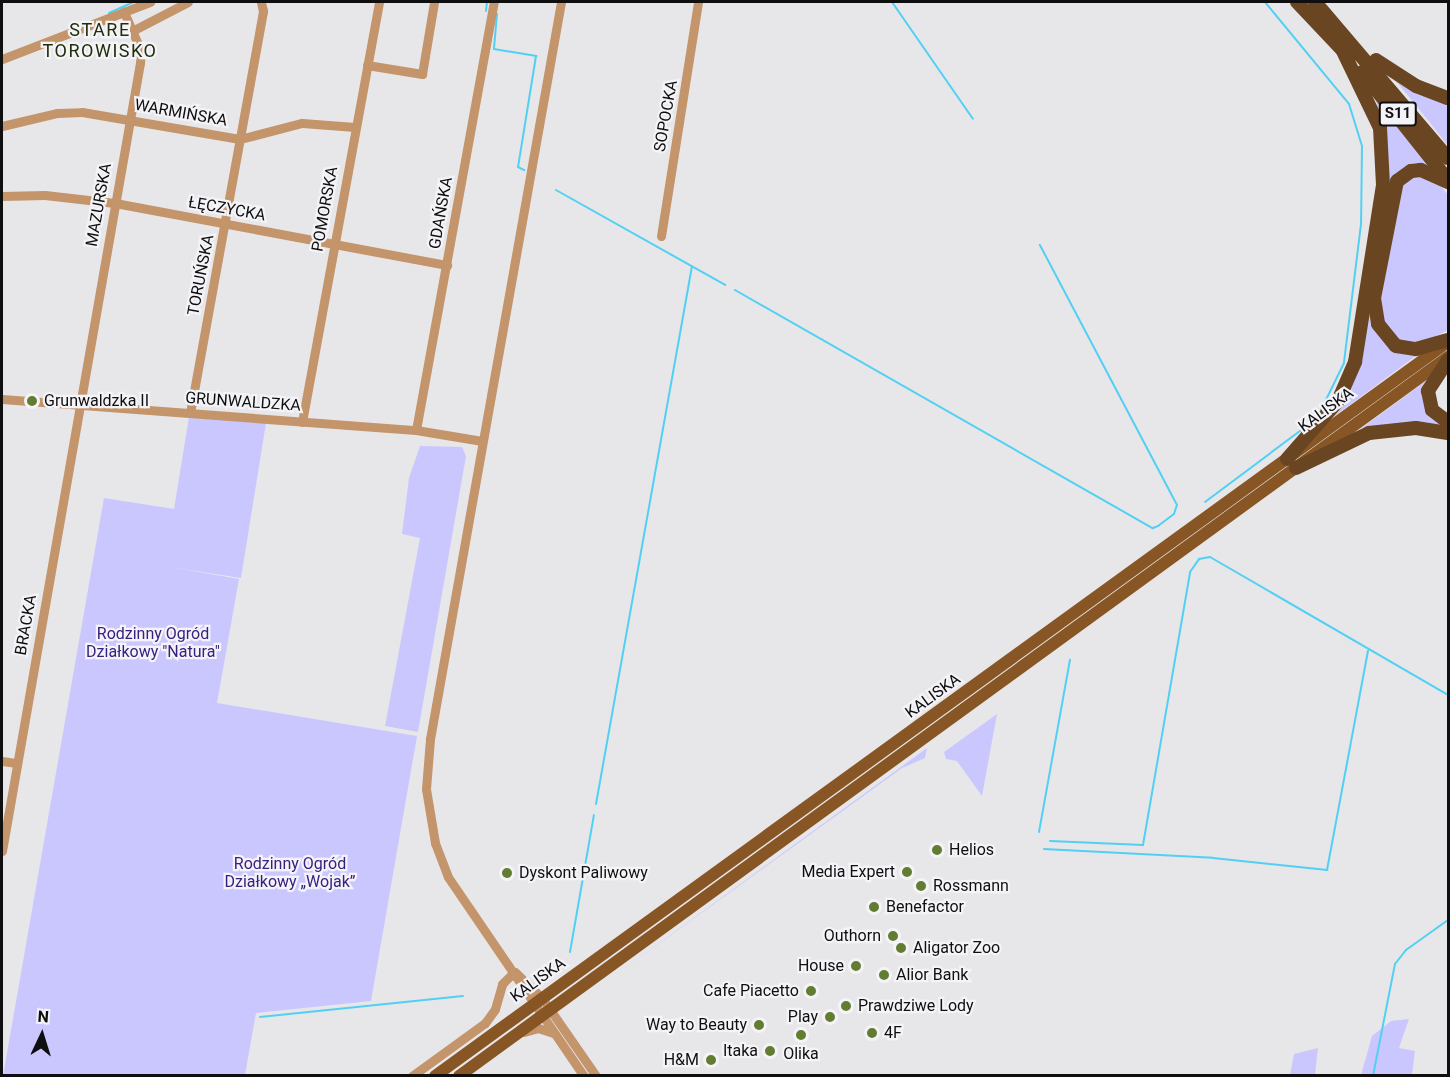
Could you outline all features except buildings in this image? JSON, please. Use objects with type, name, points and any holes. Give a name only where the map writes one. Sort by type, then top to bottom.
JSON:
[{"type":"highway","name":"S11","points":[[1297,2],[1346,45],[1449,158]]},
{"type":"highway","name":"S11","points":[[1315,2],[1449,181]]},
{"type":"highway","points":[[1346,45],[1399,78],[1449,98]]},
{"type":"highway","points":[[1291,464],[1338,401],[1355,362],[1383,185],[1380,128],[1346,45]]},
{"type":"highway","points":[[1449,181],[1421,170],[1411,171],[1397,182],[1374,298],[1378,324],[1396,346],[1416,349],[1449,341]]},
{"type":"highway","points":[[1449,358],[1428,391],[1432,410],[1449,422]]},
{"type":"highway","points":[[1291,464],[1369,433],[1416,428],[1449,433]]},
{"type":"main road","name":"KALISKA","points":[[459,1076],[1291,464],[1449,341]]},
{"type":"main road","name":"KALISKA","points":[[435,1076],[1291,464],[1449,358]]},
{"type":"street","points":[[2,59],[150,2]]},
{"type":"street","points":[[132,31],[188,2]]},
{"type":"street","name":"TORUŃSKA","points":[[190,413],[263,11],[261,2]]},
{"type":"street","name":"POMORSKA","points":[[302,422],[379,2]]},
{"type":"street","points":[[367,64],[422,74],[434,2]]},
{"type":"street","name":"GDAŃSKA","points":[[416,430],[494,2]]},
{"type":"street","points":[[561,2],[429,748],[426,797],[435,843],[448,877],[514,972],[596,1076]]},
{"type":"street","name":"SOPOCKA","points":[[661,236],[698,2]]},
{"type":"street","name":"MAZURSKA","points":[[80,405],[141,51],[124,12]]},
{"type":"street","name":"WARMIŃSKA","points":[[2,126],[73,112],[129,119],[240,139],[302,123],[356,127]]},
{"type":"street","name":"ŁĘCZYCKA","points":[[2,196],[45,195],[114,203],[447,265]]},
{"type":"street","name":"GRUNWALDZKA","points":[[2,399],[416,430],[482,441]]},
{"type":"street","name":"BRACKA","points":[[2,851],[80,405]]},
{"type":"street","points":[[2,761],[17,763]]},
{"type":"street","name":"KALISKA","points":[[412,1076],[485,1023],[495,1010],[502,984],[514,972]]},
{"type":"street","points":[[545,1013],[553,1033],[584,1076]]},
{"type":"street","points":[[517,1033],[538,1028],[553,1033]]},
{"type":"green space","points":[[1396,81],[1448,102],[1448,146],[1431,124]]},
{"type":"green space","points":[[1375,98],[1430,167],[1389,186],[1385,129]]},
{"type":"green space","points":[[1418,175],[1442,187],[1448,195],[1448,330],[1423,343],[1397,341],[1384,329],[1379,309],[1395,197],[1406,180]]},
{"type":"green space","points":[[1370,303],[1373,328],[1384,342],[1417,355],[1328,421]]},
{"type":"green space","points":[[1426,381],[1423,390],[1448,426],[1355,433]]},
{"type":"green space","points":[[189,417],[266,423],[241,578],[170,567],[239,579],[217,703],[417,736],[371,1001],[256,1013],[245,1075],[3,1076],[104,498],[174,509]]},
{"type":"green space","points":[[420,446],[462,447],[466,456],[418,732],[385,726],[420,538],[402,534],[409,478]]},
{"type":"green space","points":[[997,714],[982,796],[957,761],[946,759],[944,752]]},
{"type":"green space","points":[[927,748],[925,758],[902,768],[610,979]]},
{"type":"green space","points":[[1409,1019],[1399,1048],[1415,1051],[1412,1075],[1361,1075],[1372,1036],[1391,1021]]},
{"type":"green space","points":[[1318,1048],[1315,1075],[1290,1075],[1294,1054]]},
{"type":"waterway","points":[[109,13],[134,2]]},
{"type":"waterway","points":[[486,11],[487,2]]},
{"type":"waterway","points":[[892,2],[973,119]]},
{"type":"waterway","points":[[1265,2],[1349,104],[1362,146],[1361,224],[1344,363],[1321,410]]},
{"type":"waterway","points":[[497,14],[494,49],[536,56],[518,167],[524,170]]},
{"type":"waterway","points":[[556,190],[725,285]]},
{"type":"waterway","points":[[735,290],[1153,528],[1158,526],[1174,514],[1177,505],[1040,245]]},
{"type":"waterway","points":[[596,804],[692,266]]},
{"type":"waterway","points":[[1205,502],[1308,425]]},
{"type":"waterway","points":[[1050,841],[1143,845],[1190,572],[1199,559],[1210,557],[1448,695]]},
{"type":"waterway","points":[[1044,849],[1213,858],[1327,870],[1368,651]]},
{"type":"waterway","points":[[1039,832],[1070,660]]},
{"type":"waterway","points":[[570,952],[594,815]]},
{"type":"waterway","points":[[1373,1076],[1395,964],[1406,950],[1448,920]]},
{"type":"waterway","points":[[260,1017],[463,996]]},
{"type":"place","name":"Grunwaldzka II","points":[[32,401]]},
{"type":"place","name":"Helios","points":[[937,850]]},
{"type":"place","name":"Media Expert","points":[[907,872]]},
{"type":"place","name":"Dyskont Paliwowy","points":[[507,873]]},
{"type":"place","name":"Rossmann","points":[[921,886]]},
{"type":"place","name":"Benefactor","points":[[874,907]]},
{"type":"place","name":"Outhorn","points":[[893,936]]},
{"type":"place","name":"Aligator Zoo","points":[[901,948]]},
{"type":"place","name":"House","points":[[856,966]]},
{"type":"place","name":"Alior Bank","points":[[884,975]]},
{"type":"place","name":"Cafe Piacetto","points":[[811,991]]},
{"type":"place","name":"Prawdziwe Lody","points":[[846,1006]]},
{"type":"place","name":"Play","points":[[830,1017]]},
{"type":"place","name":"Way to Beauty","points":[[759,1025]]},
{"type":"place","name":"4F","points":[[872,1033]]},
{"type":"place","name":"Olika","points":[[801,1035]]},
{"type":"place","name":"Itaka","points":[[770,1051]]},
{"type":"place","name":"H&M","points":[[711,1060]]},
{"type":"district","name":"STARE TOROWISKO","points":[[100,42]]},
{"type":"park label","name":"Rodzinny Ogród Działkowy \"Natura\"","points":[[153,643]]},
{"type":"park label","name":"Rodzinny Ogród Działkowy „Wojak”","points":[[290,873]]}]
